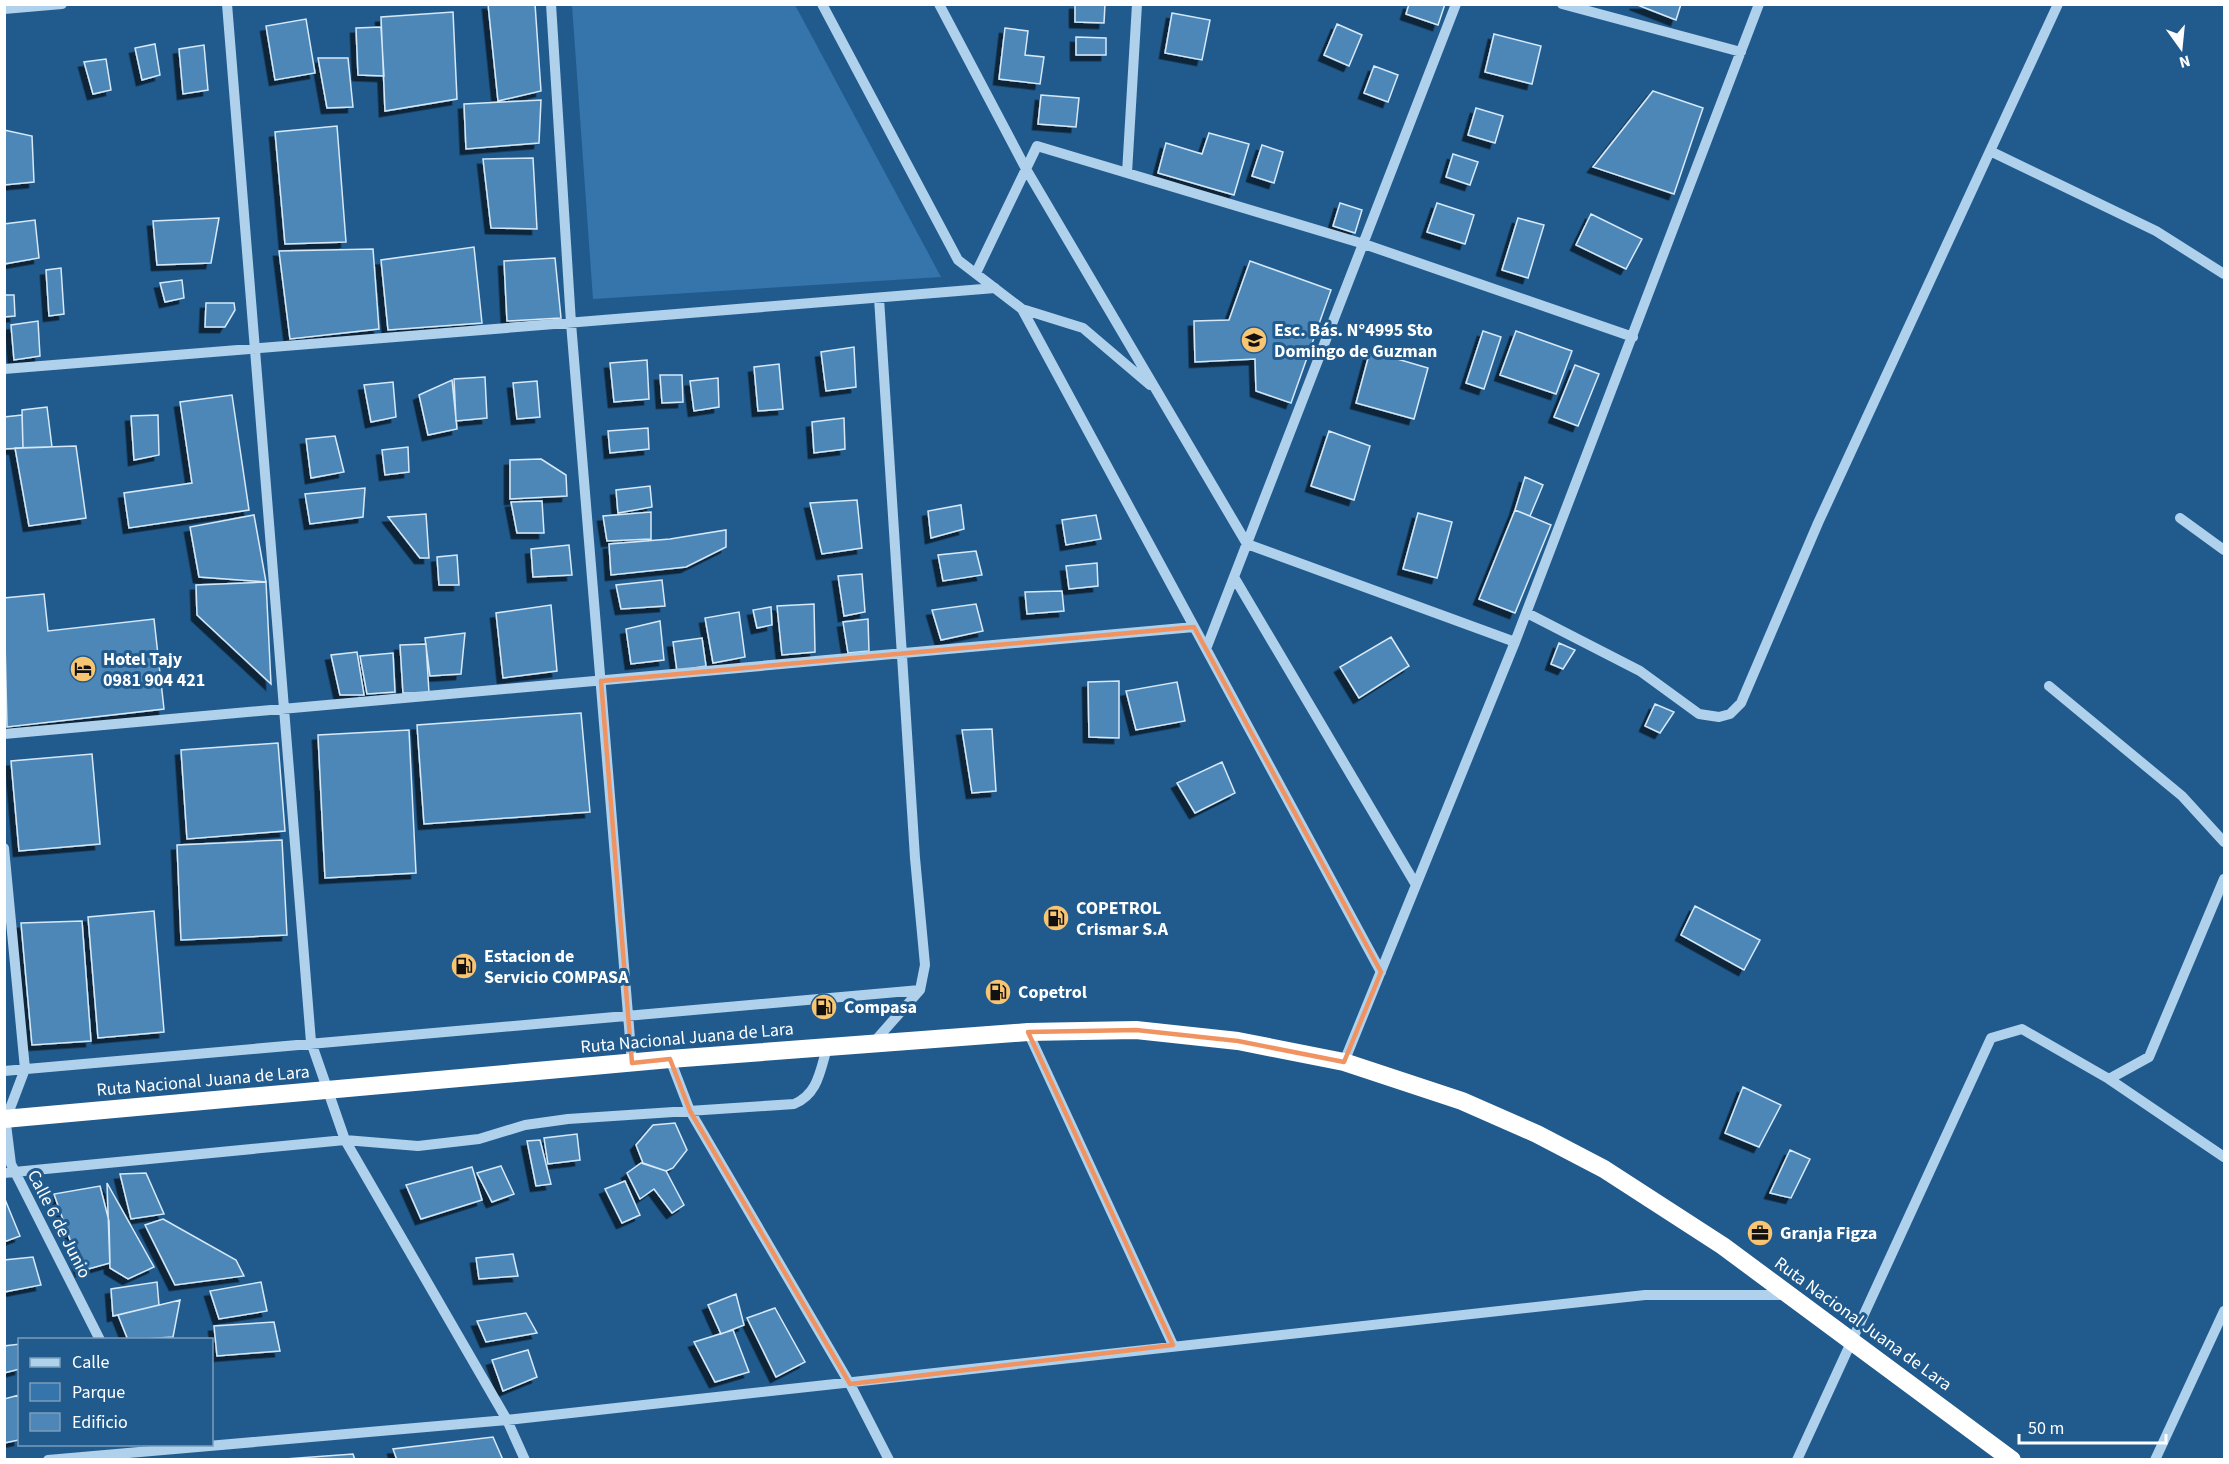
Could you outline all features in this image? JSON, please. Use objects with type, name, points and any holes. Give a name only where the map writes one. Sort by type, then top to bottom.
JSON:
[{"type":"highway","name":"Ruta Nacional Juana de Lara","points":[[5,1117],[327,1091],[670,1059],[827,1048],[874,1042],[1028,1032],[1136,1030],[1238,1041],[1344,1062],[1462,1101],[1556,1144],[1665,1206],[1724,1246],[2012,1460]]},
{"type":"street","points":[[4,9],[62,4]]},
{"type":"street","points":[[227,4],[311,1042],[345,1140],[507,1420],[525,1460]]},
{"type":"street","points":[[551,4],[571,323],[632,1063]]},
{"type":"street","points":[[822,4],[958,260],[1022,309],[1083,328],[1157,391]]},
{"type":"street","points":[[939,4],[1026,169],[1247,544],[1515,642]]},
{"type":"street","points":[[1127,173],[1137,4]]},
{"type":"street","points":[[1206,649],[1456,4]]},
{"type":"street","points":[[1562,4],[1741,52]]},
{"type":"street","points":[[1344,1062],[1527,613],[1759,4]]},
{"type":"street","points":[[1527,613],[1640,672],[1699,714],[1719,717],[1730,714],[1741,703],[1818,523],[2058,4]]},
{"type":"street","points":[[976,273],[1037,146],[1364,244],[1633,337]]},
{"type":"street","points":[[1990,151],[2156,231],[2224,273]]},
{"type":"street","points":[[4,369],[995,288]]},
{"type":"street","points":[[874,1042],[920,990],[926,965],[915,858],[879,297]]},
{"type":"street","points":[[1022,309],[1381,972]]},
{"type":"street","points":[[2180,518],[2224,550]]},
{"type":"street","points":[[1234,577],[1416,885]]},
{"type":"street","points":[[4,734],[1194,627]]},
{"type":"street","points":[[2049,686],[2182,796],[2224,842]]},
{"type":"street","points":[[4,848],[25,1069],[5,1117]]},
{"type":"street","points":[[2109,1078],[2149,1057],[2224,879]]},
{"type":"street","points":[[4,1071],[311,1042],[920,990]]},
{"type":"street","points":[[1797,1460],[1991,1038],[2022,1029],[2109,1078],[2224,1157]]},
{"type":"street","points":[[1028,1032],[1173,1345]]},
{"type":"street","points":[[10,1172],[345,1140],[418,1146],[479,1139],[525,1125],[568,1119],[794,1104],[804,1100],[815,1089],[827,1048]]},
{"type":"street","points":[[670,1059],[690,1111],[850,1384],[889,1460]]},
{"type":"street","name":"Calle 6 de Junio","points":[[5,1117],[10,1172],[99,1338]]},
{"type":"street","points":[[48,1460],[507,1420],[850,1384],[1173,1345],[1645,1295],[1787,1295]]},
{"type":"street","points":[[2155,1460],[2224,1311]]},
{"type":"highlighted area","points":[[1194,627],[1381,972],[1344,1062],[1238,1041],[1136,1030],[1028,1032],[1173,1345],[850,1384],[690,1111],[670,1059],[632,1063],[601,681]]},
{"type":"green space","points":[[572,5],[795,5],[941,277],[593,299]]},
{"type":"building","points":[[488,4],[535,4],[541,91],[498,101]]},
{"type":"building","points":[[1075,4],[1105,4],[1104,23],[1075,22]]},
{"type":"building","points":[[1409,4],[1445,4],[1438,25],[1406,14]]},
{"type":"building","points":[[1635,4],[1681,4],[1676,20]]},
{"type":"building","points":[[453,12],[457,99],[385,111],[381,17]]},
{"type":"building","points":[[1172,13],[1210,20],[1202,60],[1165,53]]},
{"type":"building","points":[[306,19],[315,73],[275,80],[266,26]]},
{"type":"building","points":[[1337,24],[1362,35],[1349,66],[1324,55]]},
{"type":"building","points":[[381,27],[384,76],[358,75],[356,28]]},
{"type":"building","points":[[1005,28],[1028,31],[1025,55],[1044,57],[1040,84],[999,79]]},
{"type":"building","points":[[1494,34],[1541,46],[1532,84],[1485,72]]},
{"type":"building","points":[[1076,37],[1106,38],[1106,55],[1076,55]]},
{"type":"building","points":[[155,44],[160,75],[142,80],[135,48]]},
{"type":"building","points":[[204,45],[208,90],[183,94],[179,49]]},
{"type":"building","points":[[318,58],[348,58],[353,107],[327,108]]},
{"type":"building","points":[[106,59],[111,90],[93,94],[84,62]]},
{"type":"building","points":[[1374,66],[1398,75],[1388,102],[1364,93]]},
{"type":"building","points":[[1653,91],[1703,108],[1674,194],[1593,167]]},
{"type":"building","points":[[1041,95],[1079,98],[1076,127],[1038,124]]},
{"type":"building","points":[[541,100],[539,143],[466,149],[464,104]]},
{"type":"building","points":[[1476,108],[1503,116],[1495,143],[1468,135]]},
{"type":"building","points":[[337,126],[346,242],[285,244],[275,132]]},
{"type":"building","points":[[4,130],[32,136],[34,182],[4,185]]},
{"type":"building","points":[[1209,133],[1249,144],[1234,195],[1158,173],[1166,143],[1202,154]]},
{"type":"building","points":[[1262,145],[1283,152],[1274,183],[1252,176]]},
{"type":"building","points":[[1453,154],[1478,162],[1470,185],[1446,177]]},
{"type":"building","points":[[533,158],[537,229],[491,228],[483,159]]},
{"type":"building","points":[[1340,203],[1362,210],[1355,233],[1333,226]]},
{"type":"building","points":[[1437,203],[1474,215],[1465,244],[1427,232]]},
{"type":"building","points":[[1591,214],[1642,239],[1626,269],[1576,245]]},
{"type":"building","points":[[219,218],[211,263],[157,265],[153,221]]},
{"type":"building","points":[[1518,218],[1544,225],[1528,278],[1502,270]]},
{"type":"building","points":[[35,220],[39,258],[4,264],[4,224]]},
{"type":"building","points":[[474,247],[482,323],[388,330],[381,260]]},
{"type":"building","points":[[373,249],[379,329],[290,339],[279,251]]},
{"type":"building","points":[[555,258],[561,318],[507,321],[504,261]]},
{"type":"building","name":"Esc. Bás. N°4995 Sto Domingo de Guzman","points":[[1250,261],[1331,290],[1291,403],[1256,391],[1255,359],[1195,362],[1194,321],[1229,320]]},
{"type":"building","points":[[61,268],[64,314],[49,316],[46,270]]},
{"type":"building","points":[[182,280],[184,298],[165,302],[160,283]]},
{"type":"building","points":[[4,295],[14,295],[15,316],[4,317]]},
{"type":"building","points":[[206,303],[234,303],[235,310],[225,327],[205,327]]},
{"type":"building","points":[[38,321],[40,356],[14,360],[11,325]]},
{"type":"building","points":[[1483,331],[1501,337],[1484,389],[1466,383]]},
{"type":"building","points":[[1516,331],[1572,351],[1556,394],[1500,375]]},
{"type":"building","points":[[854,347],[856,387],[826,391],[821,352]]},
{"type":"building","points":[[1370,351],[1428,368],[1414,419],[1356,403]]},
{"type":"building","points":[[647,360],[649,399],[614,402],[610,363]]},
{"type":"building","points":[[779,364],[783,409],[758,411],[754,367]]},
{"type":"building","points":[[1575,365],[1599,374],[1578,426],[1554,417]]},
{"type":"building","points":[[660,375],[682,375],[683,402],[662,403]]},
{"type":"building","points":[[485,377],[487,418],[456,421],[454,379]]},
{"type":"building","points":[[718,378],[719,407],[694,411],[690,381]]},
{"type":"building","points":[[452,380],[457,429],[428,435],[419,395]]},
{"type":"building","points":[[537,381],[540,417],[517,419],[513,383]]},
{"type":"building","points":[[393,382],[396,417],[371,422],[364,385]]},
{"type":"building","points":[[232,395],[249,510],[129,528],[124,493],[192,483],[180,402]]},
{"type":"building","points":[[47,407],[52,447],[23,448],[22,410]]},
{"type":"building","points":[[22,415],[23,448],[4,449],[4,417]]},
{"type":"building","points":[[158,415],[159,455],[134,460],[131,416]]},
{"type":"building","points":[[844,418],[845,449],[814,453],[812,422]]},
{"type":"building","points":[[648,428],[649,449],[610,453],[608,431]]},
{"type":"building","points":[[1329,431],[1370,446],[1354,500],[1311,486]]},
{"type":"building","points":[[335,436],[344,472],[311,478],[306,439]]},
{"type":"building","points":[[76,446],[86,518],[29,526],[15,448]]},
{"type":"building","points":[[408,447],[409,472],[385,475],[382,450]]},
{"type":"building","points":[[541,459],[566,475],[567,496],[510,499],[510,460]]},
{"type":"building","points":[[1525,477],[1543,485],[1530,516],[1515,510]]},
{"type":"building","points":[[650,486],[652,507],[618,513],[616,490]]},
{"type":"building","points":[[365,488],[363,517],[310,524],[305,494]]},
{"type":"building","points":[[857,500],[862,548],[822,554],[810,503]]},
{"type":"building","points":[[542,501],[544,533],[517,533],[511,502]]},
{"type":"building","points":[[961,505],[964,529],[931,538],[928,511]]},
{"type":"building","points":[[1515,510],[1551,525],[1515,613],[1479,599]]},
{"type":"building","points":[[651,512],[651,539],[607,541],[603,516]]},
{"type":"building","points":[[1418,513],[1452,522],[1437,578],[1403,569]]},
{"type":"building","points":[[426,514],[429,558],[420,558],[388,517]]},
{"type":"building","points":[[254,515],[266,582],[199,577],[190,527]]},
{"type":"building","points":[[1096,515],[1101,539],[1066,545],[1062,520]]},
{"type":"building","points":[[726,530],[726,547],[686,567],[611,575],[609,544],[670,539]]},
{"type":"building","points":[[569,545],[572,575],[533,577],[531,549]]},
{"type":"building","points":[[976,551],[982,575],[943,581],[938,555]]},
{"type":"building","points":[[457,555],[459,585],[439,585],[437,557]]},
{"type":"building","points":[[1097,563],[1098,586],[1069,589],[1066,566]]},
{"type":"building","points":[[862,574],[865,612],[844,616],[838,576]]},
{"type":"building","points":[[662,580],[665,606],[621,609],[616,585]]},
{"type":"building","points":[[266,582],[271,684],[197,615],[196,585]]},
{"type":"building","points":[[1062,591],[1064,611],[1027,614],[1025,592]]},
{"type":"building","points":[[44,594],[48,631],[154,619],[164,709],[7,727],[4,598]]},
{"type":"building","points":[[814,604],[815,652],[782,655],[777,606]]},
{"type":"building","points":[[976,604],[983,631],[941,640],[932,610]]},
{"type":"building","points":[[551,605],[557,671],[503,678],[496,613]]},
{"type":"building","points":[[771,607],[772,625],[757,628],[753,610]]},
{"type":"building","points":[[739,612],[745,657],[713,663],[705,618]]},
{"type":"building","points":[[868,619],[869,651],[848,653],[843,622]]},
{"type":"building","points":[[660,621],[664,660],[631,664],[626,629]]},
{"type":"building","points":[[465,633],[461,674],[430,676],[425,638]]},
{"type":"building","points":[[1391,637],[1409,666],[1359,698],[1340,667]]},
{"type":"building","points":[[702,638],[706,666],[677,671],[673,642]]},
{"type":"building","points":[[1559,643],[1575,650],[1563,669],[1551,664]]},
{"type":"building","points":[[426,644],[429,693],[403,693],[400,645]]},
{"type":"building","points":[[357,652],[364,695],[340,695],[331,655]]},
{"type":"building","points":[[393,653],[395,692],[367,694],[360,656]]},
{"type":"building","points":[[1119,681],[1119,738],[1089,737],[1088,682]]},
{"type":"building","points":[[1177,682],[1185,721],[1136,730],[1126,691]]},
{"type":"building","points":[[1655,704],[1674,712],[1660,733],[1645,726]]},
{"type":"building","points":[[581,713],[590,812],[424,824],[417,725]]},
{"type":"building","points":[[992,729],[996,791],[972,793],[962,730]]},
{"type":"building","points":[[409,730],[416,873],[325,878],[318,735]]},
{"type":"building","points":[[278,743],[285,831],[187,839],[181,750]]},
{"type":"building","points":[[92,754],[100,844],[19,851],[11,761]]},
{"type":"building","points":[[1222,762],[1235,793],[1195,813],[1177,783]]},
{"type":"building","points":[[282,840],[287,935],[181,940],[177,845]]},
{"type":"building","points":[[1695,906],[1760,940],[1744,970],[1681,935]]},
{"type":"building","points":[[154,911],[164,1032],[98,1038],[88,917]]},
{"type":"building","points":[[82,921],[91,1041],[32,1045],[21,923]]},
{"type":"building","points":[[1743,1087],[1781,1105],[1759,1147],[1725,1133]]},
{"type":"building","points":[[675,1123],[687,1150],[673,1168],[666,1171],[643,1163],[636,1145],[653,1125]]},
{"type":"building","points":[[577,1134],[580,1160],[548,1164],[544,1138]]},
{"type":"building","points":[[540,1140],[551,1184],[536,1186],[527,1141]]},
{"type":"building","points":[[1790,1150],[1810,1159],[1791,1198],[1770,1193]]},
{"type":"building","points":[[641,1163],[666,1171],[684,1205],[672,1213],[654,1189],[640,1199],[627,1173]]},
{"type":"building","points":[[501,1166],[514,1194],[492,1202],[477,1173]]},
{"type":"building","points":[[472,1167],[482,1200],[421,1219],[406,1185]]},
{"type":"building","points":[[146,1173],[164,1214],[131,1219],[120,1174]]},
{"type":"building","points":[[625,1181],[640,1215],[622,1223],[605,1189]]},
{"type":"building","points":[[107,1183],[154,1267],[128,1279],[110,1268]]},
{"type":"building","points":[[100,1186],[109,1221],[110,1263],[81,1271],[54,1194]]},
{"type":"building","points":[[4,1197],[20,1236],[4,1242]]},
{"type":"building","points":[[163,1219],[236,1260],[244,1276],[175,1285],[145,1225]]},
{"type":"building","points":[[513,1254],[518,1276],[479,1279],[476,1258]]},
{"type":"building","points":[[33,1257],[41,1285],[4,1292],[4,1260]]},
{"type":"building","points":[[157,1282],[159,1305],[113,1316],[111,1289]]},
{"type":"building","points":[[261,1282],[267,1311],[219,1319],[210,1291]]},
{"type":"building","points":[[736,1294],[744,1325],[721,1334],[708,1305]]},
{"type":"building","points":[[180,1300],[173,1337],[127,1338],[118,1315]]},
{"type":"building","points":[[775,1308],[805,1362],[776,1377],[747,1318]]},
{"type":"building","points":[[526,1313],[537,1333],[486,1342],[477,1321]]},
{"type":"building","points":[[274,1322],[280,1351],[217,1356],[214,1326]]},
{"type":"building","points":[[733,1330],[749,1372],[715,1382],[694,1342]]},
{"type":"building","points":[[18,1344],[18,1370],[4,1373],[4,1346]]},
{"type":"building","points":[[528,1350],[537,1377],[503,1391],[492,1360]]},
{"type":"building","points":[[18,1395],[18,1440],[4,1443],[4,1399]]},
{"type":"building","points":[[493,1437],[503,1460],[397,1460],[393,1449]]},
{"type":"building","points":[[353,1454],[355,1460],[271,1460]]},
{"type":"place","name":"Esc. Bás. N°4995 Sto Domingo de Guzman","points":[[1254,340]]},
{"type":"place","name":"Hotel Tajy 0981 904 421","points":[[83,669]]},
{"type":"place","name":"COPETROL Crismar S.A","points":[[1056,918]]},
{"type":"place","name":"Estacion de Servicio COMPASA","points":[[464,966]]},
{"type":"place","name":"Copetrol","points":[[998,992]]},
{"type":"place","name":"Compasa","points":[[824,1007]]},
{"type":"place","name":"Granja Figza","points":[[1760,1233]]}]
